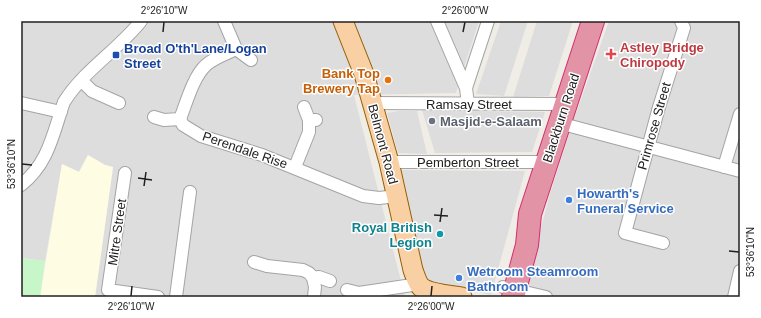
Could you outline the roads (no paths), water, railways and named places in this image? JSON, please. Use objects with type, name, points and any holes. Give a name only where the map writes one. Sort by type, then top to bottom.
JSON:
[{"type":"highway","name":"Blackburn Road","points":[[508,292],[527,245],[530,214],[593,21]]},
{"type":"main road","name":"Belmont Road","points":[[343,21],[364,74],[389,162],[419,288]]},
{"type":"main road","points":[[419,288],[462,297]]},
{"type":"street","points":[[21,185],[44,159],[66,98],[81,80],[129,36],[141,21]]},
{"type":"street","points":[[224,21],[236,49],[251,60]]},
{"type":"street","points":[[437,21],[466,88],[468,104]]},
{"type":"street","points":[[466,88],[488,21]]},
{"type":"street","name":"Primrose Street","points":[[662,243],[625,233],[659,107],[684,28],[681,21]]},
{"type":"street","points":[[154,117],[164,120],[180,119],[198,74],[216,58],[236,49]]},
{"type":"street","points":[[81,80],[92,91],[119,103]]},
{"type":"street","points":[[21,103],[61,112]]},
{"type":"street","name":"Ramsay Street","points":[[372,103],[468,104],[562,114],[648,146],[740,171]]},
{"type":"street","name":"Perendale Rise","points":[[295,167],[314,120],[304,107]]},
{"type":"street","points":[[724,167],[740,114]]},
{"type":"street","name":"Perendale Rise","points":[[180,119],[183,125],[201,136],[295,167],[363,196],[379,198],[397,196]]},
{"type":"street","name":"Pemberton Street","points":[[389,162],[547,162]]},
{"type":"street","name":"Mitre Street","points":[[125,173],[108,290],[158,297]]},
{"type":"street","points":[[176,297],[190,192]]},
{"type":"street","points":[[254,262],[267,266],[303,270],[309,273],[313,278],[315,287],[314,297]]},
{"type":"street","points":[[734,297],[740,274]]},
{"type":"street","points":[[313,278],[319,277],[330,281]]},
{"type":"street","points":[[347,290],[359,293],[419,288]]},
{"type":"street","points":[[508,292],[546,297]]},
{"type":"place","name":"Astley Bridge Chiropody","points":[[611,54]]},
{"type":"place","name":"Broad O'th'Lane/Logan Street","points":[[116,55]]},
{"type":"place","name":"Bank Top Brewery Tap","points":[[388,80]]},
{"type":"place","name":"Masjid-e-Salaam","points":[[432,121]]},
{"type":"place","name":"Howarth's Funeral Service","points":[[569,200]]},
{"type":"place","name":"Royal British Legion","points":[[440,234]]},
{"type":"place","name":"Wetroom Steamroom Bathroom","points":[[459,278]]}]
